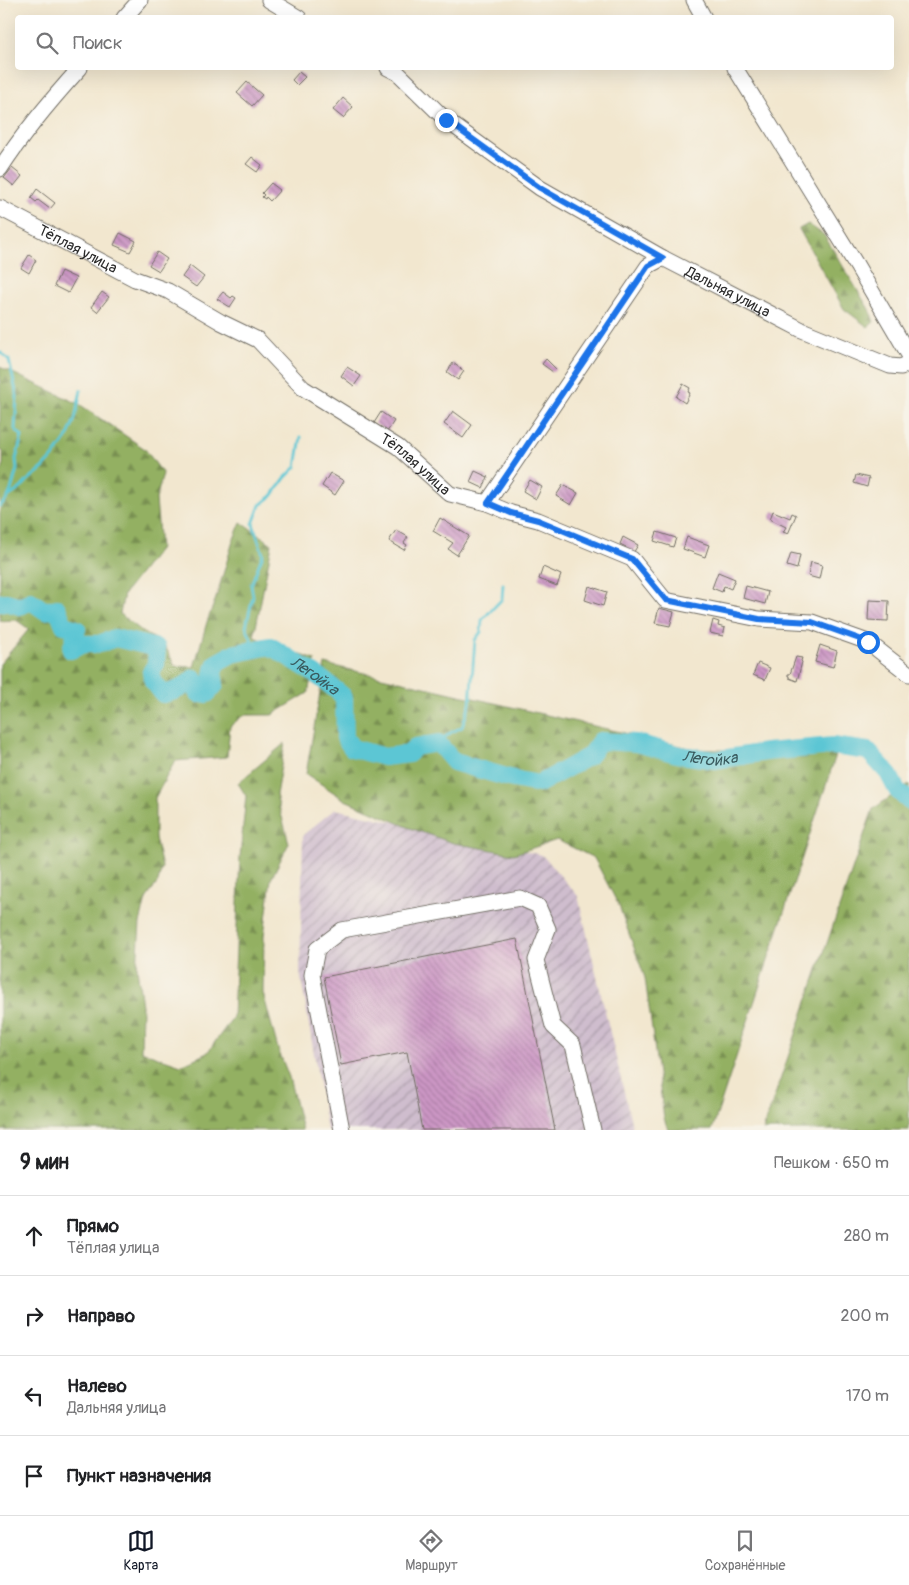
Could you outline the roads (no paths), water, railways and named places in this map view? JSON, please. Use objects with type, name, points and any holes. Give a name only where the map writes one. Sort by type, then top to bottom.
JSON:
[{"type":"street","points":[[127,15],[140,0]]},
{"type":"street","points":[[269,0],[294,15]]},
{"type":"street","points":[[694,0],[702,15]]},
{"type":"street","points":[[0,169],[49,103],[78,70]]},
{"type":"street","name":"Дальняя улица","points":[[392,70],[398,73],[446,120],[540,188],[663,258],[802,330],[890,366],[901,367],[909,363]]},
{"type":"street","points":[[736,70],[857,266],[909,355]]},
{"type":"street","name":"Тёплая улица","points":[[0,208],[135,279],[168,291],[221,322],[258,340],[303,388],[398,447],[450,494],[488,503],[511,513],[538,520],[632,559],[666,600],[759,619],[812,622],[868,642],[909,674]]},
{"type":"street","points":[[488,503],[648,266],[663,258]]},
{"type":"street","points":[[342,1130],[312,975],[317,949],[342,930],[520,898],[538,906],[548,929],[536,960],[552,1026],[573,1045],[593,1130]]},
{"type":"waterway","points":[[0,352],[9,360],[17,396],[15,429],[22,436],[16,459],[17,469],[11,490],[7,499],[0,506]]},
{"type":"waterway","points":[[8,497],[43,468],[67,438],[75,419],[81,390]]},
{"type":"waterway","points":[[253,650],[251,638],[246,627],[253,596],[251,585],[263,554],[253,524],[260,505],[272,496],[296,467],[301,437]]},
{"type":"waterway","points":[[438,743],[450,733],[462,727],[470,704],[475,640],[481,632],[482,620],[502,599],[503,584]]},
{"type":"waterway","name":"Легойка","points":[[0,603],[6,602],[20,606],[31,601],[45,611],[57,608],[64,625],[77,629],[71,650],[83,644],[99,644],[115,638],[157,648],[156,664],[151,672],[153,681],[163,694],[180,689],[194,678],[199,683],[198,694],[207,694],[215,685],[213,673],[216,663],[232,654],[270,646],[317,676],[344,697],[345,738],[352,748],[384,757],[409,754],[415,747],[438,743],[454,762],[513,779],[539,784],[589,756],[600,741],[636,743],[681,755],[715,760],[766,752],[833,746],[868,751],[888,773],[897,790],[909,801]]}]
